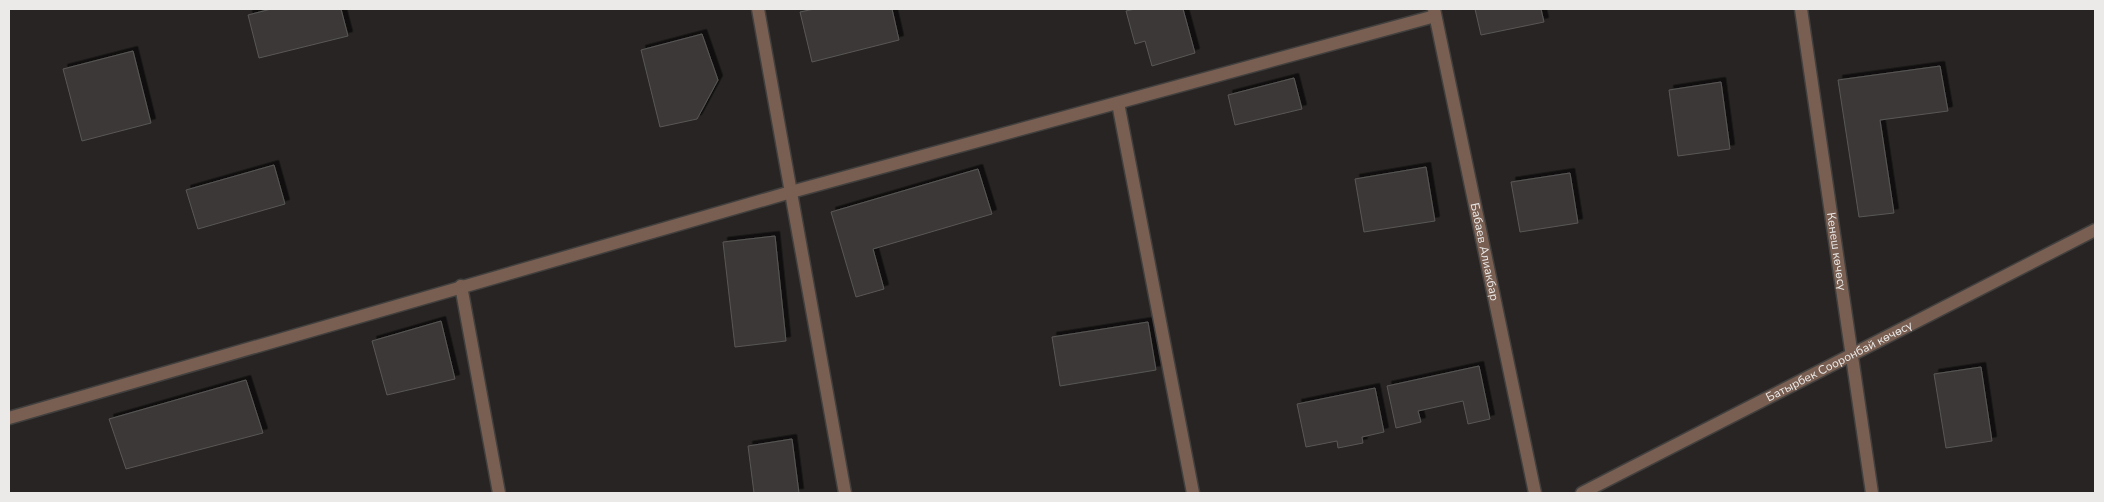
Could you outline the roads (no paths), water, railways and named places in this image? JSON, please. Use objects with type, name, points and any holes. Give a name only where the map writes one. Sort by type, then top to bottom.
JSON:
[{"type":"street","points":[[758,9],[845,493]]},
{"type":"street","name":"Кенеш көчөсү","points":[[1801,9],[1872,493]]},
{"type":"street","points":[[9,418],[791,192],[1118,103],[1435,12]]},
{"type":"street","name":"Бабаев Алиакбар","points":[[1435,12],[1535,493]]},
{"type":"street","points":[[1118,103],[1194,493]]},
{"type":"street","name":"Батырбек Сооронбай көчөсү","points":[[1582,493],[2095,230]]},
{"type":"street","points":[[461,286],[499,493]]}]
